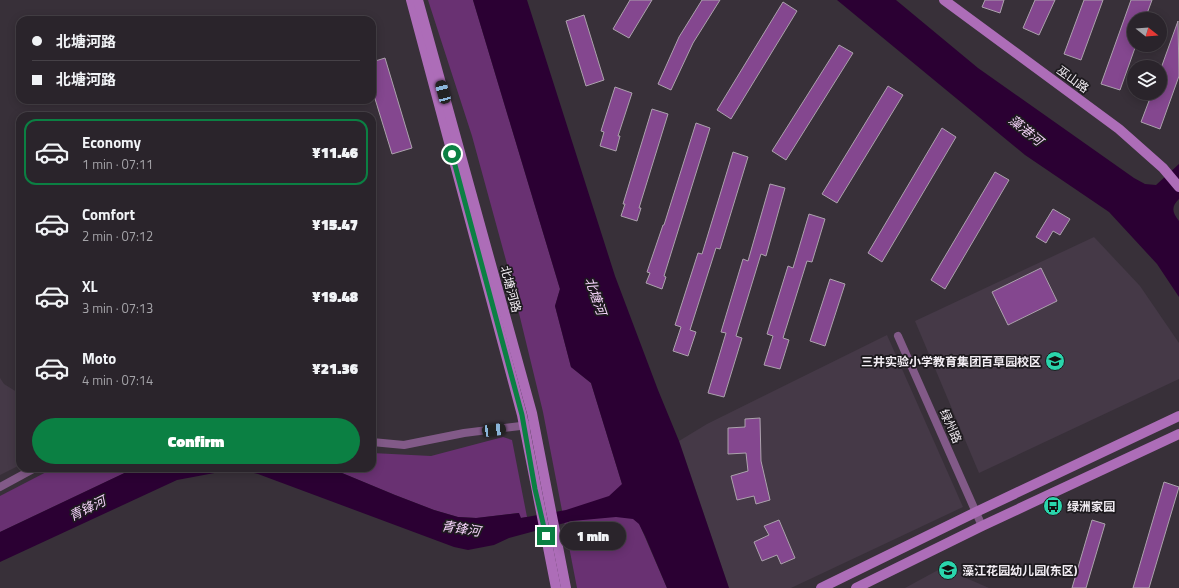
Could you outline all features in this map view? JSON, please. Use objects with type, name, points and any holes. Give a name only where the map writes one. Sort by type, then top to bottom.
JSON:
[{"type":"main road","name":"北塘河路","points":[[411,0],[520,408],[529,425],[550,536],[556,588]]},
{"type":"main road","name":"北塘河路","points":[[418,0],[532,413],[529,425]]},
{"type":"main road","name":"巫山路","points":[[944,0],[1119,129],[1163,168],[1179,187]]},
{"type":"main road","points":[[821,588],[976,512],[1179,416]]},
{"type":"main road","points":[[856,588],[982,526],[1179,434]]},
{"type":"main road","name":"北塘河路","points":[[550,536],[566,588]]},
{"type":"street","name":"绿州路","points":[[898,336],[982,526]]},
{"type":"street","points":[[376,442],[404,445],[464,433],[529,425]]},
{"type":"street","points":[[0,487],[28,472]]},
{"type":"shaded area","points":[[428,0],[473,0],[560,289],[555,306],[571,367],[591,383],[622,484],[667,588],[577,588],[543,412],[507,264],[472,136]]},
{"type":"shaded area","name":"三井实验小学教育集团百草园校区","points":[[1094,237],[1140,286],[1179,343],[1179,379],[979,473],[915,321]]},
{"type":"shaded area","points":[[887,335],[963,507],[791,588],[729,588],[679,441],[707,424]]},
{"type":"shaded area","points":[[0,378],[4,384],[16,392],[16,467],[0,475]]},
{"type":"shaded area","points":[[503,437],[512,440],[527,517],[520,518],[518,513],[477,518],[458,517],[434,510],[340,472],[376,472],[376,453],[431,456]]},
{"type":"shaded area","points":[[46,472],[127,472],[0,532],[0,496]]},
{"type":"shaded area","name":"藻江花园幼儿园(东区)","points":[[951,563],[966,578],[989,588],[905,588]]},
{"type":"water","points":[[473,0],[527,0],[615,276],[679,441],[729,588],[667,588],[645,536],[639,524],[633,519],[616,517],[572,521],[509,538],[494,545],[468,550],[454,547],[249,472],[340,472],[434,510],[458,517],[476,518],[519,513],[521,518],[566,510],[609,496],[622,484],[591,383],[571,367],[555,306],[560,289]]},
{"type":"water","name":"藻港河","points":[[837,0],[896,0],[978,68],[1134,178],[1145,184],[1156,185],[1179,164],[1179,199],[1173,210],[1179,221],[1179,297],[1157,264],[1109,212],[1025,155]]},
{"type":"water","name":"青锋河","points":[[127,472],[220,472],[177,480],[0,562],[0,532]]},
{"type":"building","points":[[630,0],[652,0],[629,38],[613,29]]},
{"type":"building","points":[[702,0],[720,0],[693,43],[671,90],[658,84],[679,37]]},
{"type":"building","points":[[985,0],[1004,0],[1000,13],[982,7]]},
{"type":"building","points":[[1035,0],[1055,0],[1039,35],[1023,28]]},
{"type":"building","points":[[1084,0],[1103,0],[1081,60],[1064,54]]},
{"type":"building","points":[[1131,0],[1152,0],[1148,12],[1127,12],[1127,52],[1134,52],[1131,60],[1127,60],[1127,70],[1120,90],[1101,84]]},
{"type":"building","points":[[783,2],[797,11],[731,119],[717,110]]},
{"type":"building","points":[[584,15],[604,80],[586,86],[566,21]]},
{"type":"building","points":[[1178,21],[1179,76],[1160,129],[1141,122],[1149,100],[1167,100],[1167,60],[1164,60]]},
{"type":"building","points":[[839,45],[853,53],[786,160],[772,151]]},
{"type":"building","points":[[385,58],[412,148],[392,154],[376,102],[376,61]]},
{"type":"building","points":[[888,86],[903,95],[837,203],[822,194]]},
{"type":"building","points":[[615,87],[632,93],[618,136],[620,136],[616,151],[600,146],[604,132],[601,131]]},
{"type":"building","points":[[652,109],[668,114],[639,208],[641,208],[637,221],[621,216],[625,204],[623,204]]},
{"type":"building","points":[[696,123],[710,128],[664,276],[666,277],[662,289],[646,283],[650,273],[647,272],[664,225]]},
{"type":"building","points":[[942,128],[956,137],[882,262],[868,253]]},
{"type":"building","points":[[733,152],[748,157],[720,249],[716,248],[690,330],[696,332],[688,356],[673,351],[681,327],[675,325],[698,253],[702,254]]},
{"type":"building","points":[[995,172],[1009,180],[945,289],[931,280]]},
{"type":"building","points":[[770,184],[785,188],[766,256],[761,254],[736,336],[742,338],[724,397],[708,393],[726,333],[721,332],[743,259],[748,261]]},
{"type":"building","points":[[1053,209],[1070,219],[1060,235],[1053,231],[1046,243],[1036,237]]},
{"type":"building","points":[[809,214],[825,219],[812,262],[807,261],[783,338],[789,340],[780,369],[764,365],[773,336],[767,334],[788,266],[793,268]]},
{"type":"building","points":[[1041,268],[1057,301],[1008,325],[992,292]]},
{"type":"building","points":[[830,279],[845,284],[825,346],[810,341]]},
{"type":"building","points":[[760,418],[761,461],[770,500],[756,504],[754,496],[737,500],[731,476],[748,471],[746,453],[728,454],[728,428],[745,427],[745,419]]},
{"type":"building","points":[[1164,482],[1179,487],[1149,588],[1133,588]]},
{"type":"building","points":[[779,520],[795,558],[781,564],[777,555],[762,561],[754,542],[769,535],[764,526]]},
{"type":"building","points":[[1092,520],[1105,524],[1086,588],[1072,588]]},
{"type":"place","name":"三井实验小学教育集团百草园校区","points":[[1055,361]]},
{"type":"place","name":"绿洲家园","points":[[1053,506]]},
{"type":"place","name":"藻江花园幼儿园(东区)","points":[[948,570]]},
{"type":"route","points":[[452,154],[522,415],[535,489],[546,536]]},
{"type":"water label","name":"北塘河","points":[[596,296]]}]
